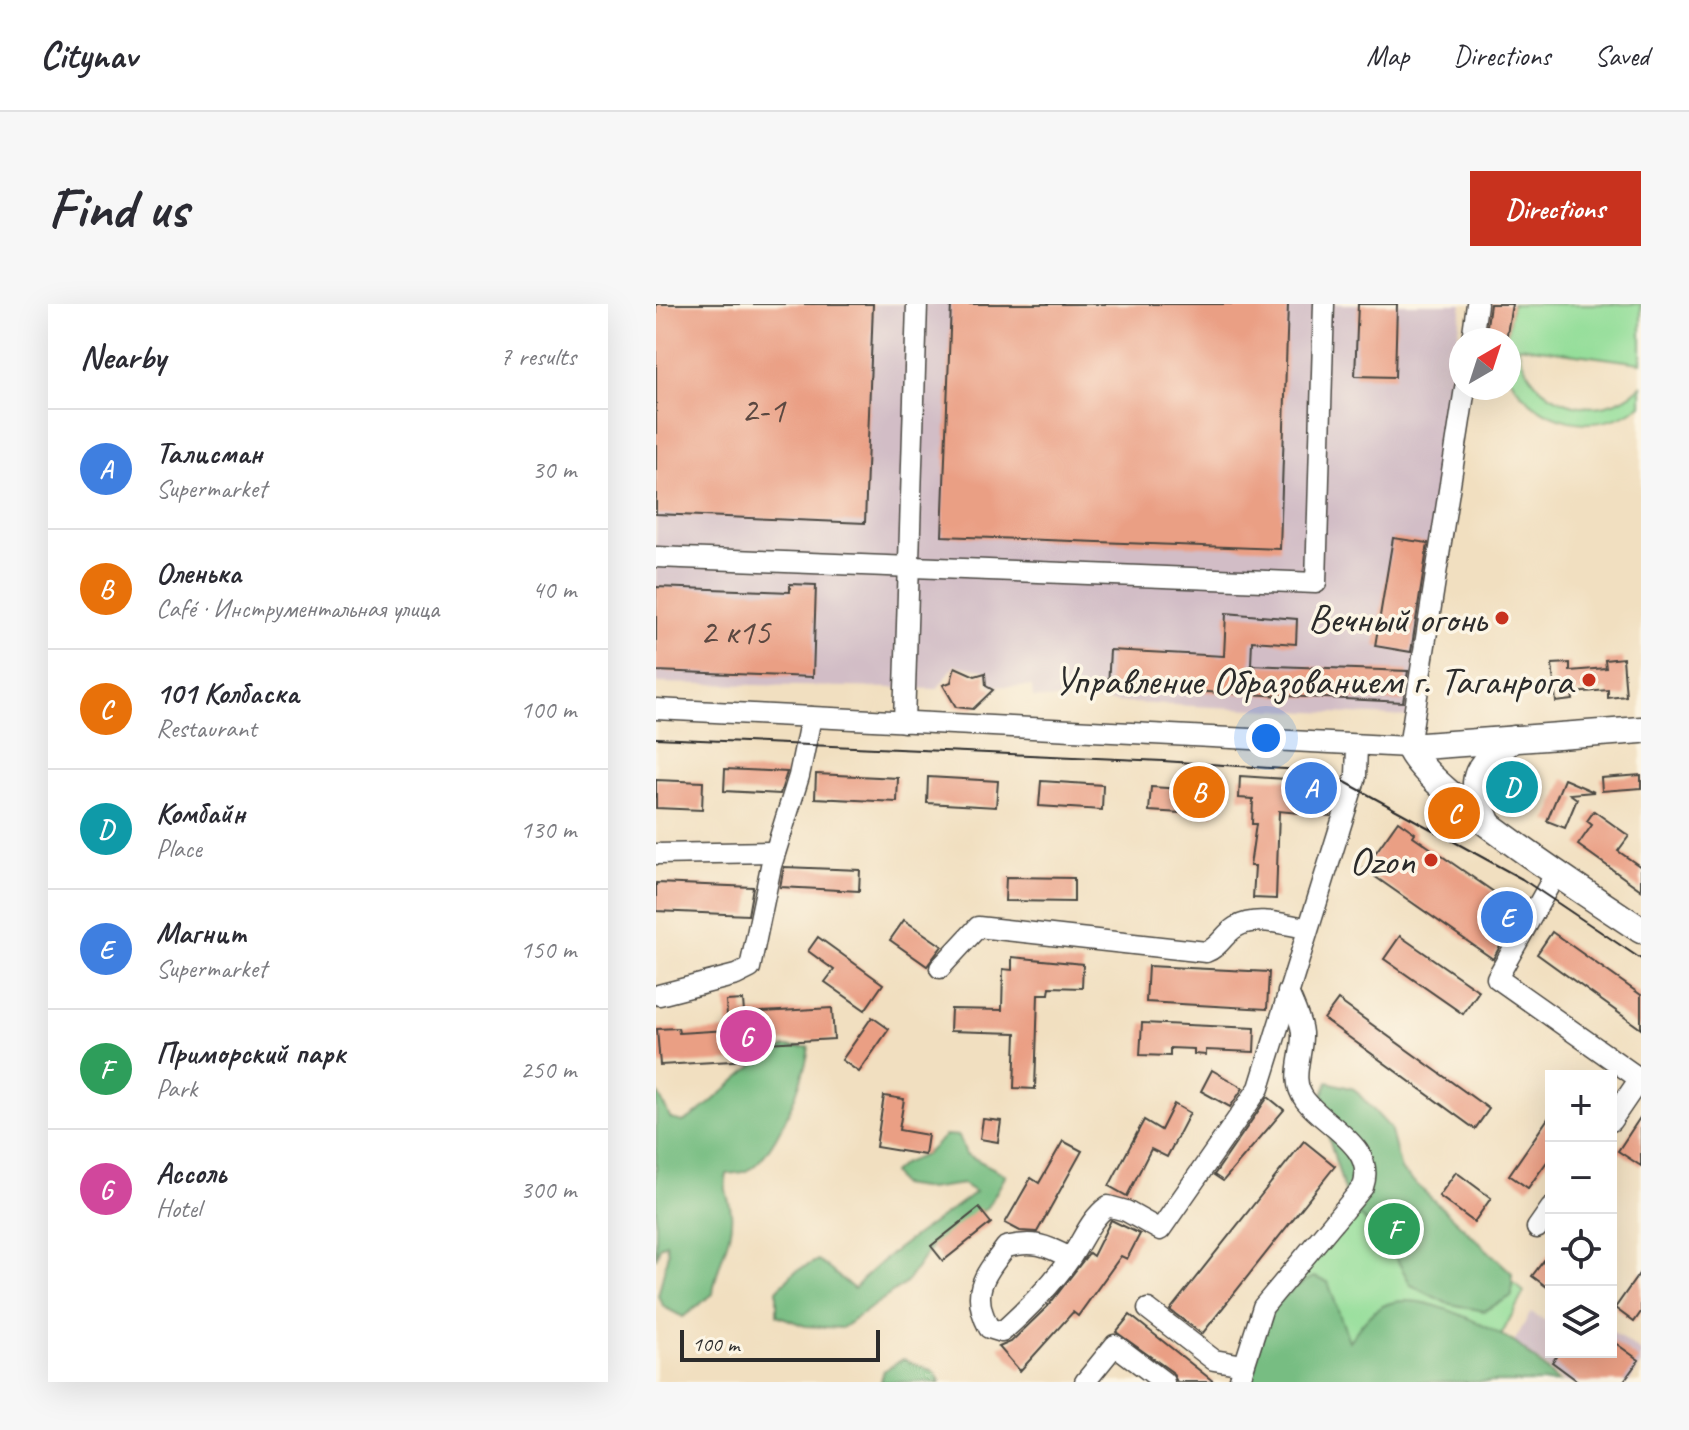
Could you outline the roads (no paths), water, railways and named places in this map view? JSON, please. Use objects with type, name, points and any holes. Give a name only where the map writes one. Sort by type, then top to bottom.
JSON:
[{"type":"main road","points":[[1641,730],[1409,747],[1425,773],[1556,873],[1641,930]]},
{"type":"main road","points":[[1487,820],[1475,798],[1475,776],[1492,754],[1514,739]]},
{"type":"street","points":[[904,722],[917,304]]},
{"type":"street","points":[[656,557],[1316,583],[1324,304]]},
{"type":"street","points":[[1474,328],[1477,304]]},
{"type":"street","points":[[656,709],[1409,747],[1463,400]]},
{"type":"street","points":[[659,995],[736,975],[750,968],[775,852],[799,776],[811,717]]},
{"type":"street","points":[[1070,1258],[1042,1243],[1028,1242],[1006,1247],[979,1289],[980,1311],[989,1328],[1002,1332],[1038,1299],[1070,1258],[1098,1213],[1108,1206],[1126,1211],[1160,1230],[1259,1088],[1356,776],[1357,746]]},
{"type":"street","points":[[656,854],[775,852]]},
{"type":"street","points":[[1556,873],[1497,978],[1640,1078],[1617,1112]]},
{"type":"street","points":[[940,968],[978,927],[1206,952],[1216,948],[1234,928],[1254,921],[1307,928]]},
{"type":"street","points":[[1148,1309],[1210,1357],[1242,1374],[1263,1307],[1363,1187],[1367,1174],[1364,1159],[1305,1100],[1299,1089],[1296,1077],[1302,1034],[1288,992]]},
{"type":"street","points":[[1537,1228],[1547,1214]]},
{"type":"street","points":[[1085,1382],[1115,1345],[1164,1382]]},
{"type":"tram line","points":[[656,738],[1163,761],[1301,770],[1336,777],[1522,879],[1641,959]]},
{"type":"place","name":"Вечный огонь","points":[[1502,618]]},
{"type":"place","name":"Управление Образованием г. Таганрога","points":[[1589,680]]},
{"type":"place","name":"Комбайн","points":[[1512,787]]},
{"type":"place","name":"Талисман","points":[[1311,788]]},
{"type":"place","name":"Оленька","points":[[1199,792]]},
{"type":"place","name":"101 Колбаска","points":[[1454,813]]},
{"type":"place","name":"Ozon","points":[[1431,860]]},
{"type":"place","name":"Магнит","points":[[1507,917]]},
{"type":"place","name":"Ассоль","points":[[746,1036]]},
{"type":"place","name":"Приморский парк","points":[[1394,1229]]}]
